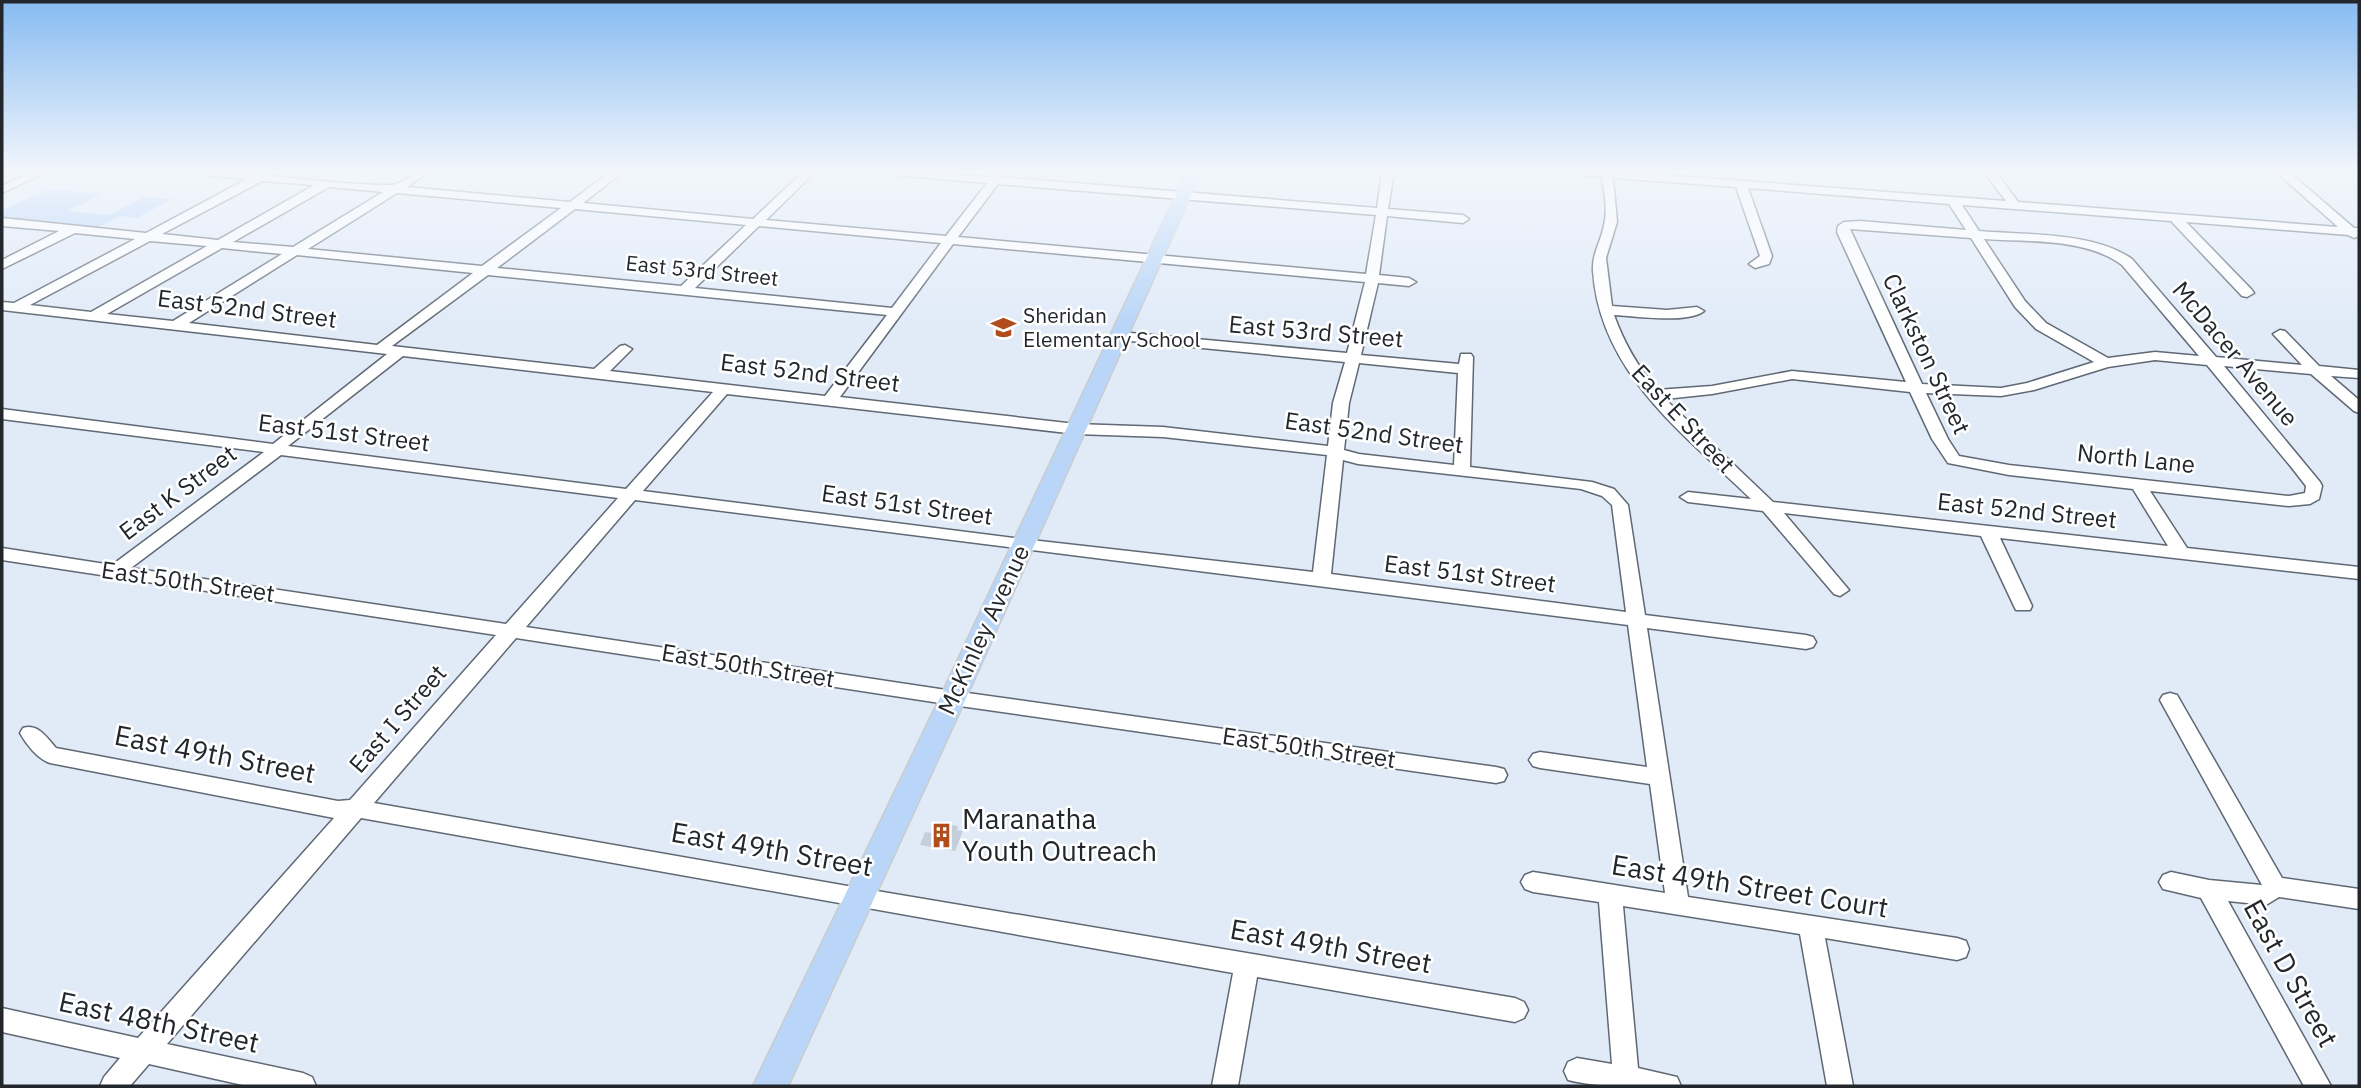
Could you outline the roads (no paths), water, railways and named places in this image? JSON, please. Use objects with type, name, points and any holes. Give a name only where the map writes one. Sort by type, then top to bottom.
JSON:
[{"type":"main road","name":"McKinley Avenue","points":[[770,1086],[953,698],[1169,223]]},
{"type":"street","name":"East 53rd Street","points":[[9,223],[897,312]]},
{"type":"street","points":[[9,306],[176,223]]},
{"type":"street","points":[[94,316],[258,223]]},
{"type":"street","points":[[175,326],[341,223]]},
{"type":"street","points":[[380,349],[547,223]]},
{"type":"street","points":[[684,290],[755,223]]},
{"type":"street","points":[[764,223],[1409,282]]},
{"type":"street","points":[[830,400],[964,223]]},
{"type":"street","points":[[1321,579],[1342,403],[1369,300],[1379,223]]},
{"type":"street","name":"East E Street","points":[[1610,223],[1600,262],[1606,310],[1623,351],[1654,395],[1769,506],[1840,590]]},
{"type":"street","points":[[1754,223],[1766,256],[1765,261],[1755,264]]},
{"type":"street","points":[[1968,223],[2020,304],[2032,318],[2049,331],[2106,363]]},
{"type":"street","points":[[2180,223],[2247,293]]},
{"type":"street","points":[[2229,223],[2356,234]]},
{"type":"street","name":"Clarkston Street","points":[[1954,460],[1940,439],[1843,227],[1860,225],[1976,234]]},
{"type":"street","points":[[2,265],[72,230]]},
{"type":"street","name":"McDacer Avenue","points":[[1976,234],[2075,242],[2107,249],[2131,266],[2309,479],[2315,489],[2312,497]]},
{"type":"street","name":"East 52nd Street","points":[[9,306],[1076,429],[1163,432],[1322,449],[1358,459],[1581,484],[1611,493],[1620,505],[1637,620]]},
{"type":"street","points":[[1606,310],[1667,314],[1697,311]]},
{"type":"street","points":[[2280,334],[2315,370],[2359,408]]},
{"type":"street","name":"East 53rd Street","points":[[1120,336],[1355,358],[1466,363],[1462,471]]},
{"type":"street","points":[[598,374],[625,349]]},
{"type":"street","name":"East K Street","points":[[115,571],[277,450],[284,441],[402,350]]},
{"type":"street","points":[[1654,395],[1712,390],[1786,375],[1973,393],[2016,390],[2106,363],[2155,356],[2359,374]]},
{"type":"street","name":"East I Street","points":[[113,1086],[724,388]]},
{"type":"street","name":"East 51st Street","points":[[2,414],[1806,642]]},
{"type":"street","points":[[2,429],[22,417]]},
{"type":"street","name":"North Lane","points":[[1954,460],[1997,468],[2289,501],[2312,497]]},
{"type":"street","points":[[2138,484],[2181,553]]},
{"type":"street","name":"East 52nd Street","points":[[1688,498],[2359,573]]},
{"type":"street","points":[[1987,531],[2023,606]]},
{"type":"street","name":"East 50th Street","points":[[2,554],[512,629],[953,698],[1496,775]]},
{"type":"street","points":[[1637,620],[1678,905]]},
{"type":"street","name":"East D Street","points":[[2170,701],[2275,887]]},
{"type":"street","name":"East 49th Street","points":[[30,733],[50,755],[338,810],[355,808],[859,898],[1515,1010]]},
{"type":"street","points":[[1540,760],[1660,777]]},
{"type":"street","name":"East 49th Street Court","points":[[1533,882],[1957,949]]},
{"type":"street","points":[[2171,882],[2208,890],[2266,895],[2275,887],[2359,899]]},
{"type":"street","name":"East D Street","points":[[2208,890],[2318,1086]]},
{"type":"street","points":[[1610,894],[1626,1079]]},
{"type":"street","points":[[1810,925],[1840,1086]]},
{"type":"street","points":[[1225,1086],[1247,964]]},
{"type":"street","name":"East 48th Street","points":[[2,1020],[303,1086]]},
{"type":"street","points":[[1577,1071],[1668,1086]]},
{"type":"place","name":"Sheridan Elementary School","points":[[1003,328]]},
{"type":"place","name":"Maranatha Youth Outreach","points":[[942,835]]}]
